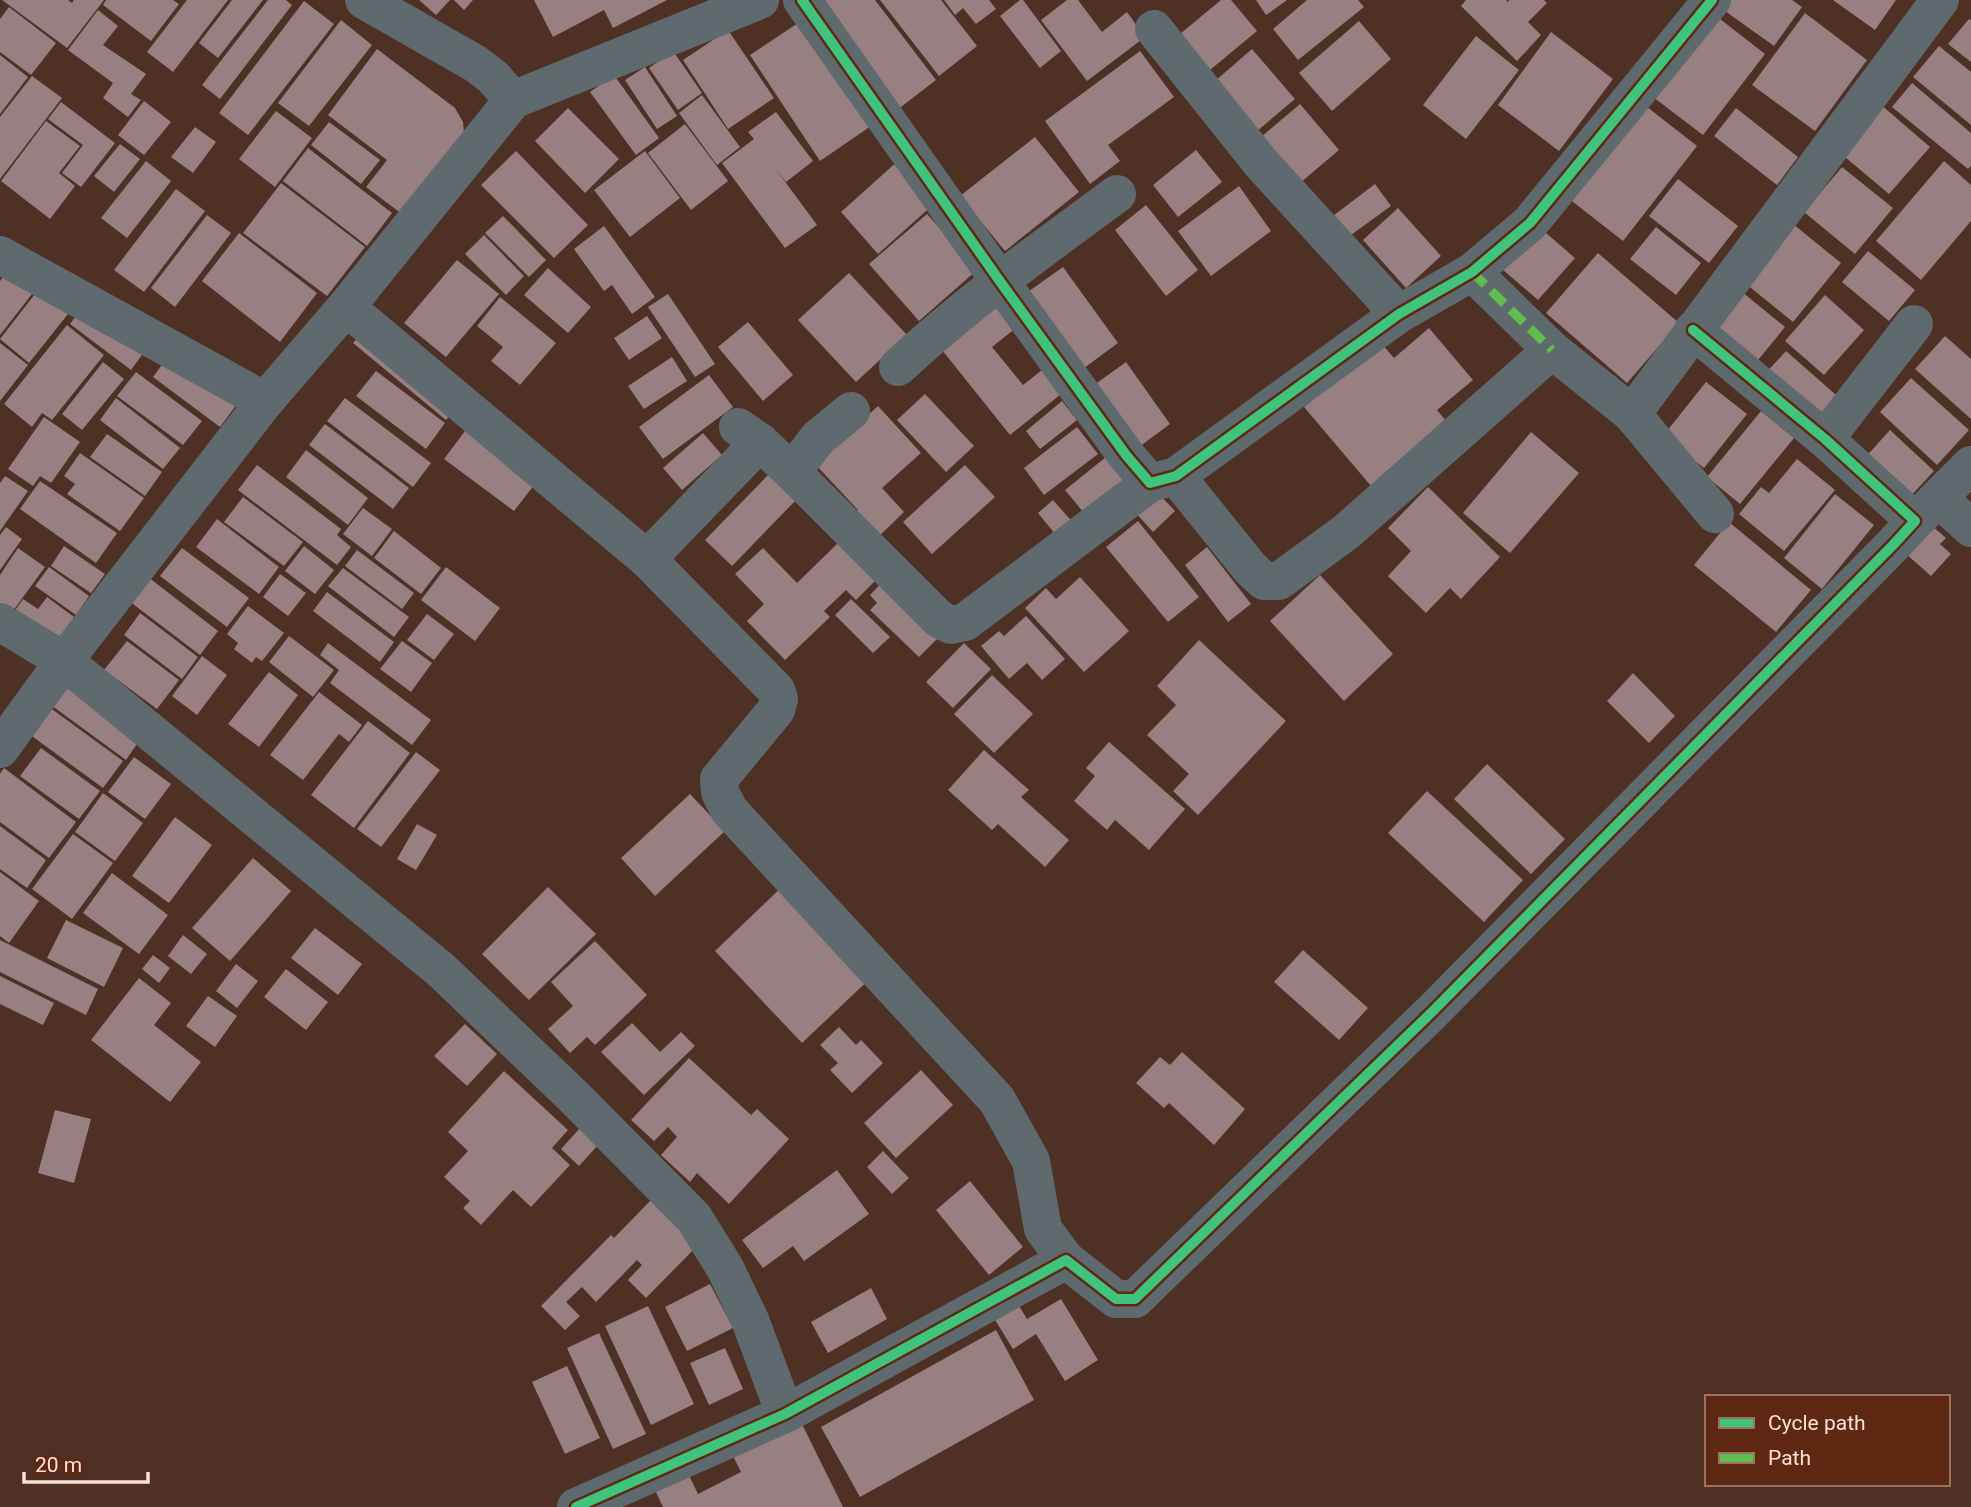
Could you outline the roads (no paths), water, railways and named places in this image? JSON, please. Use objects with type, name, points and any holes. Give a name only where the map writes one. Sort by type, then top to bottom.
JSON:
[{"type":"street","points":[[364,0],[476,64],[493,77],[513,100]]},
{"type":"street","points":[[0,749],[64,661],[265,401],[346,307],[513,100],[760,0]]},
{"type":"street","points":[[802,0],[1126,455],[1163,479],[1264,581],[1279,582],[1346,532],[1552,350]]},
{"type":"street","points":[[647,559],[749,434],[792,472],[939,620],[951,625],[965,622],[1399,314],[1472,272],[1530,223],[1712,0]]},
{"type":"street","points":[[1632,414],[1940,0]]},
{"type":"street","points":[[1154,29],[1261,163],[1399,314]]},
{"type":"street","points":[[898,367],[999,280],[1117,194]]},
{"type":"street","points":[[0,255],[265,401]]},
{"type":"street","points":[[1472,272],[1552,350],[1632,414],[1715,514]]},
{"type":"street","points":[[346,307],[647,559],[776,690],[779,699],[776,709],[719,779],[720,792],[729,810],[997,1100],[1031,1161],[1043,1228],[1066,1260],[1116,1299],[1135,1299],[1432,1012],[1971,465]]},
{"type":"street","points":[[1825,439],[1914,324]]},
{"type":"street","points":[[1693,330],[1825,439],[1927,510],[1971,528]]},
{"type":"street","points":[[792,472],[818,438],[852,411]]},
{"type":"street","points":[[0,622],[64,661],[441,970],[694,1217],[725,1268],[750,1320],[785,1414]]},
{"type":"street","points":[[576,1507],[785,1414],[1066,1260]]}]
